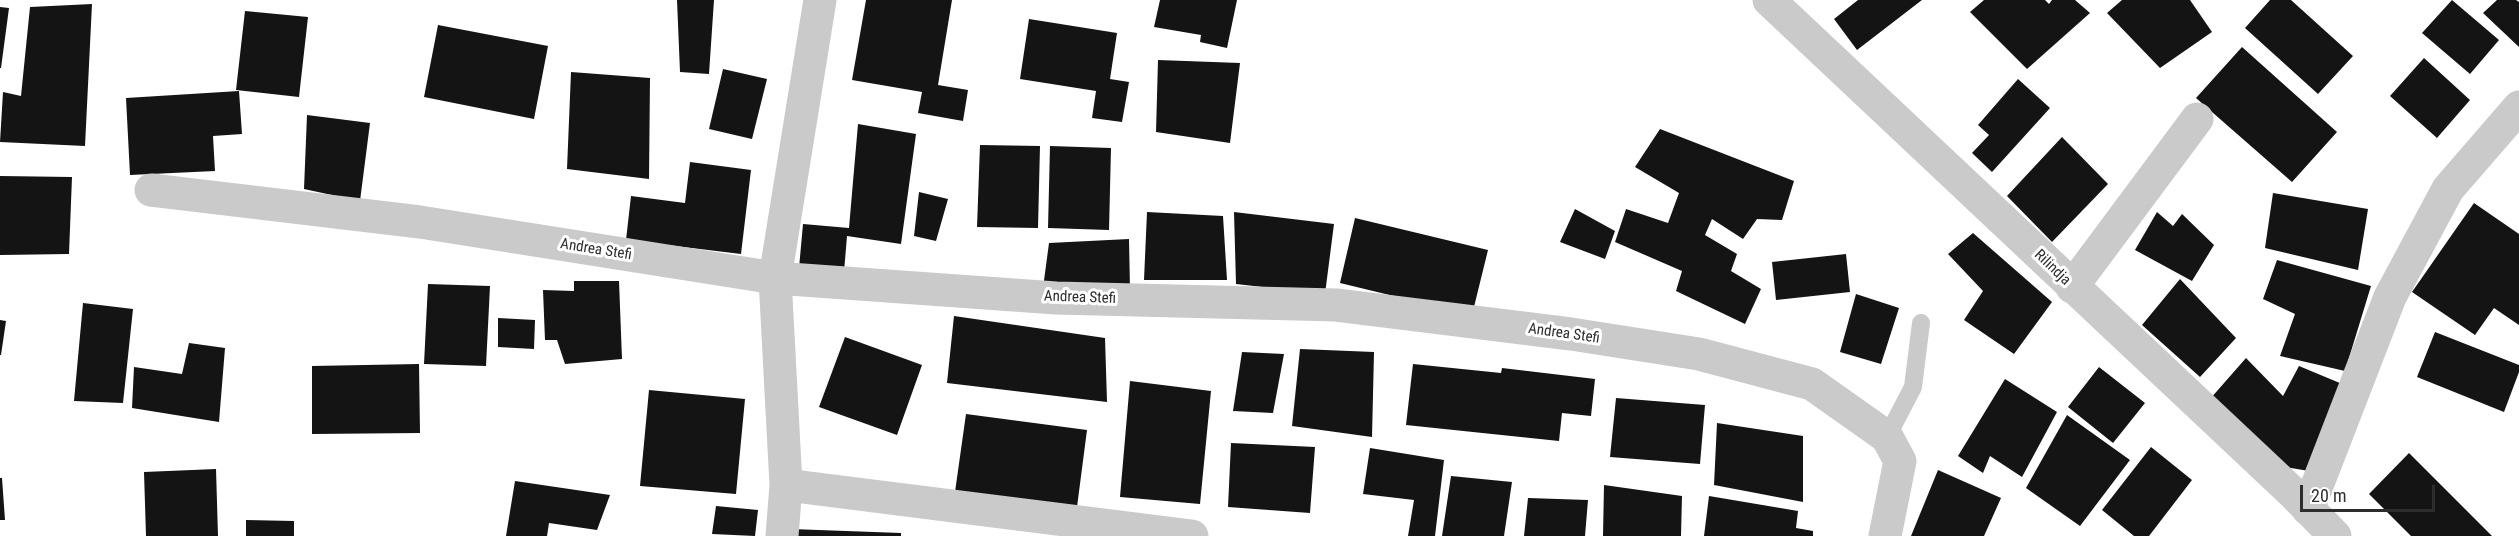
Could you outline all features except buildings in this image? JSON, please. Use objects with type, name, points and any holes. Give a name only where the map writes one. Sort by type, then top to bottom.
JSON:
[{"type":"street","points":[[782,536],[786,485],[775,278],[820,0]]},
{"type":"street","name":"Rilindja","points":[[1769,0],[1866,89],[2335,536]]},
{"type":"street","points":[[2308,509],[2390,297],[2448,189],[2519,107]]},
{"type":"street","points":[[2072,287],[2197,119]]},
{"type":"street","name":"Andrea Stefi","points":[[151,190],[420,222],[775,278],[1056,298],[1336,305],[1571,334],[1699,354],[1812,384],[1887,437],[1900,461],[1885,536]]},
{"type":"street","points":[[786,485],[1192,536]]},
{"type":"lane","points":[[1887,437],[1913,387],[1921,323]]}]
